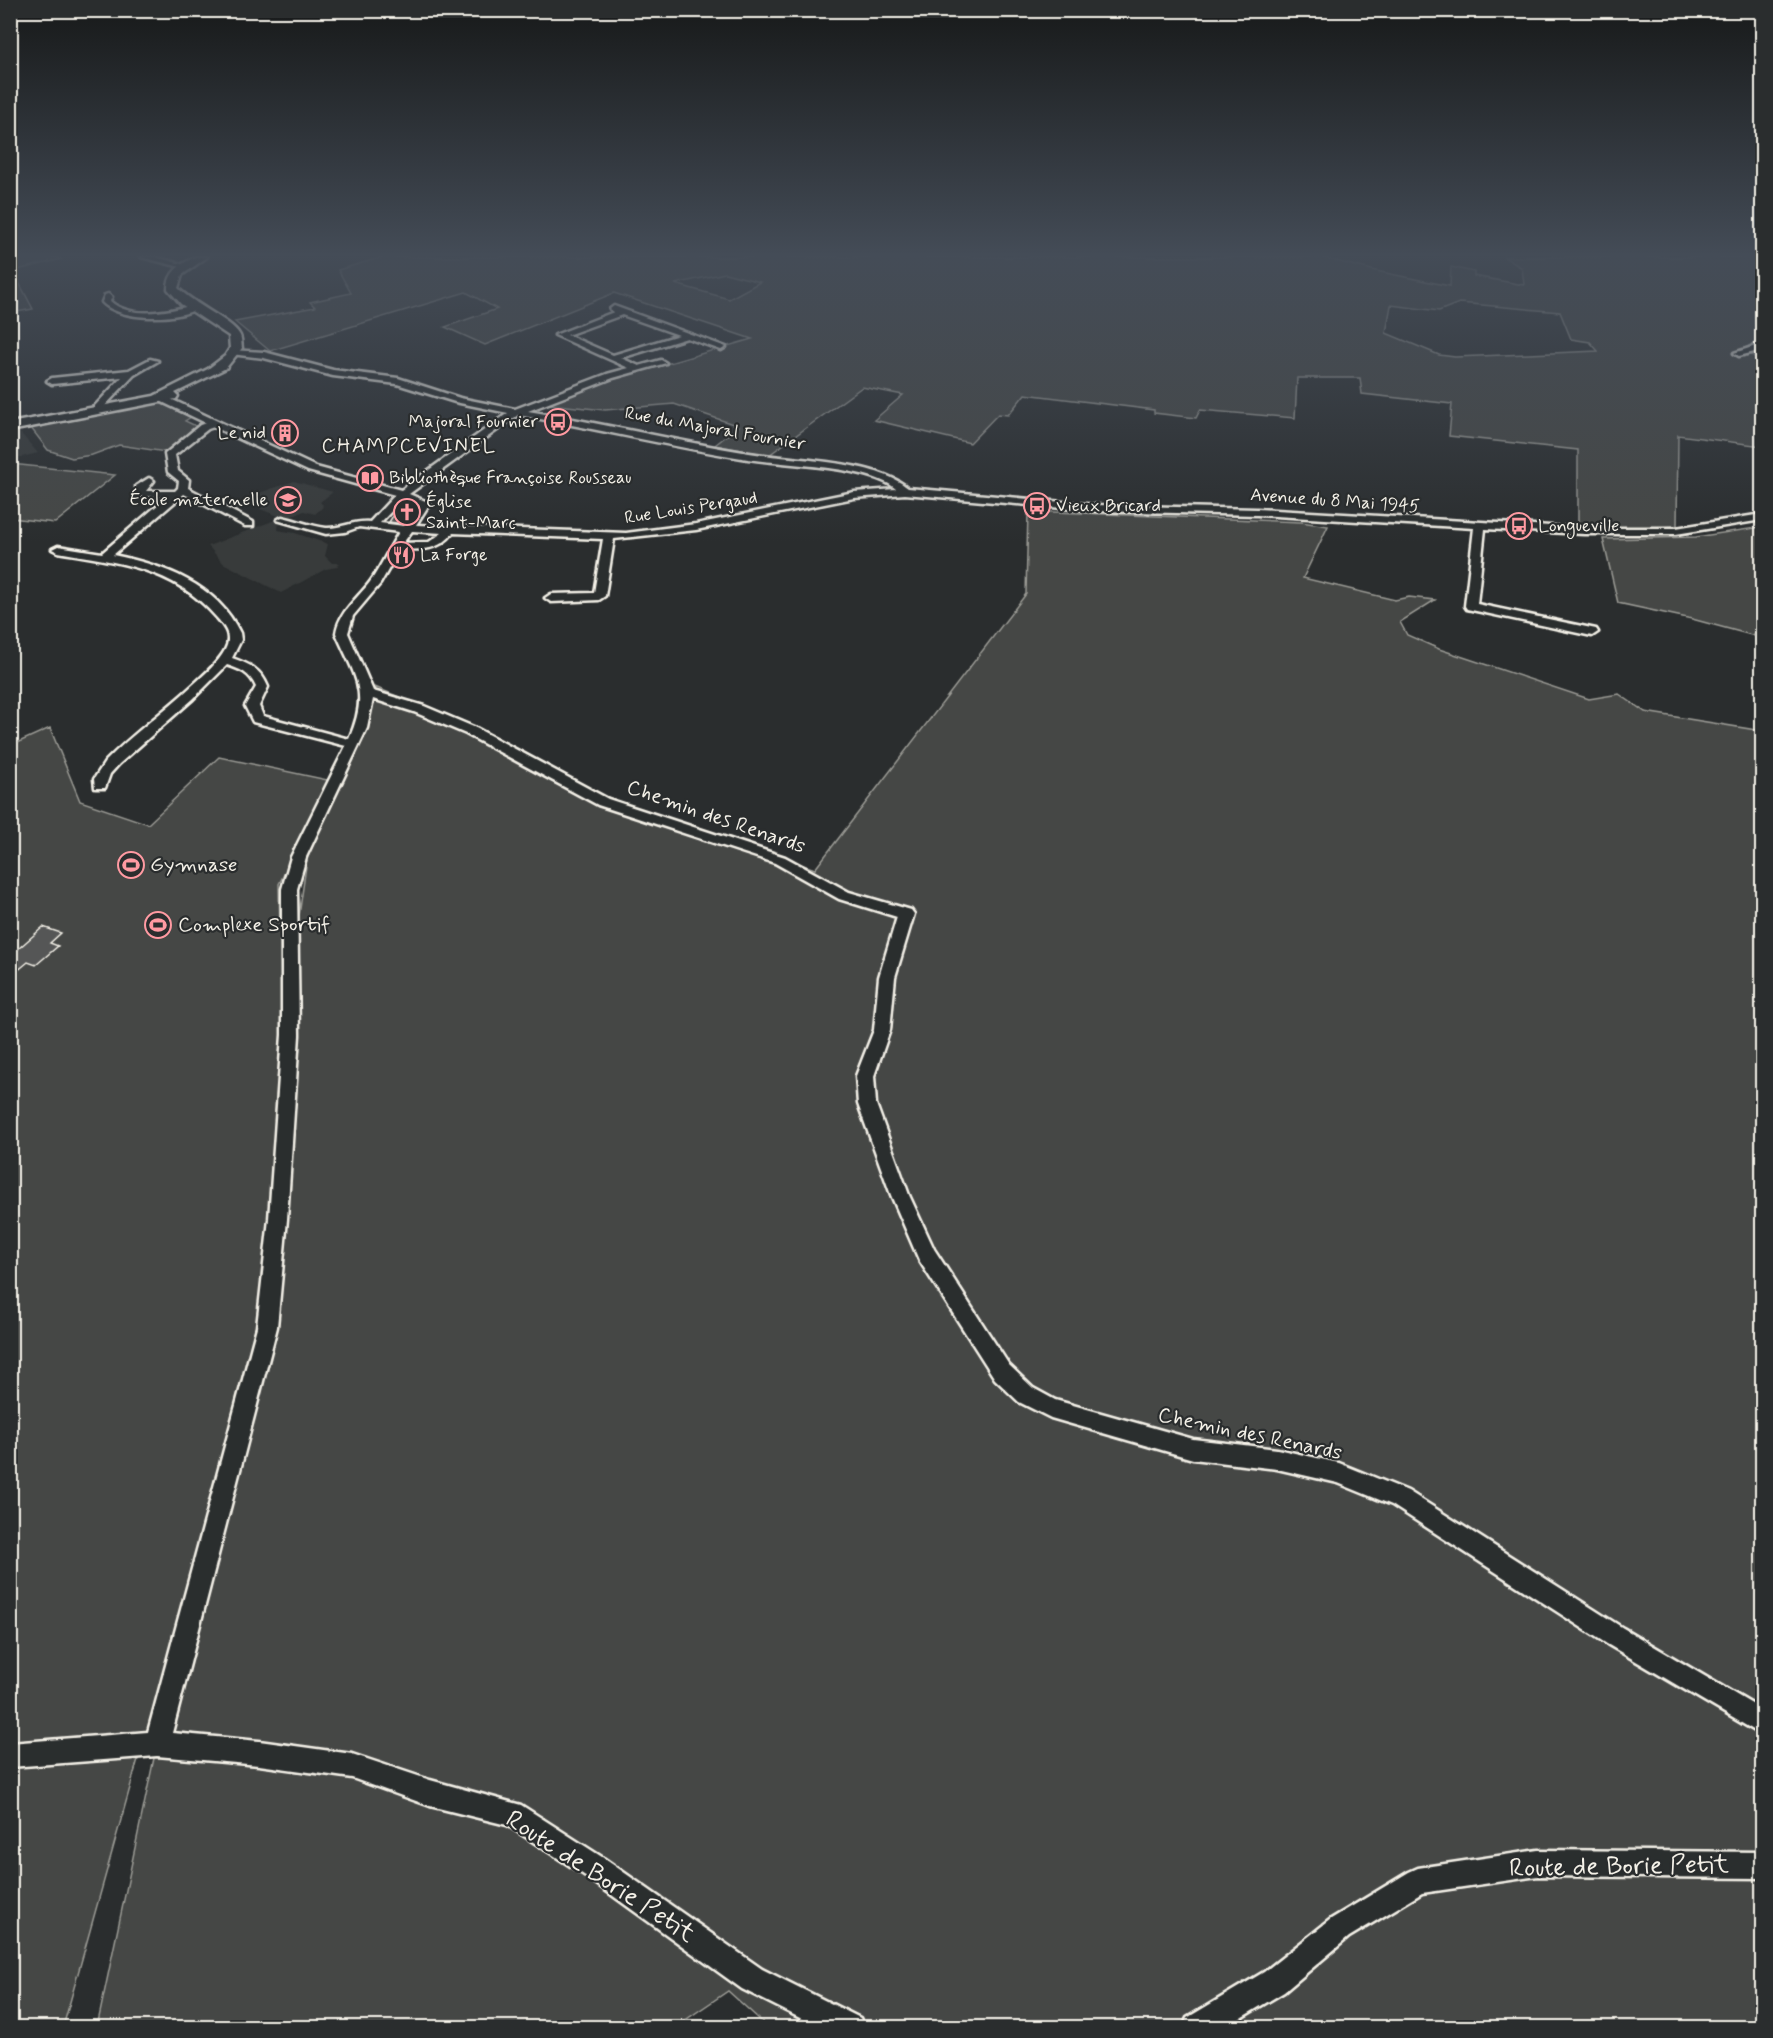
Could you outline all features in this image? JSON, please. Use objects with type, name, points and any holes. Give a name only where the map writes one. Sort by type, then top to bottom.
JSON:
[{"type":"main road","points":[[10,427],[166,397],[217,368],[233,352]]},
{"type":"street","name":"Rue du Majoral Fournier","points":[[242,352],[264,355],[333,373],[398,381],[458,400],[516,412],[748,456],[855,470],[896,483],[905,491]]},
{"type":"street","points":[[598,352],[638,369]]},
{"type":"street","points":[[612,358],[631,352]]},
{"type":"street","points":[[96,410],[131,373],[153,361]]},
{"type":"street","points":[[372,526],[406,496],[516,412],[610,376],[661,363]]},
{"type":"street","points":[[52,381],[131,373]]},
{"type":"street","points":[[157,1744],[267,1327],[272,1293],[290,1047],[289,904],[293,870],[298,853],[353,744],[365,714],[368,693],[342,633],[343,625],[348,615],[376,582],[396,546],[425,503],[312,469],[181,409],[166,397]]},
{"type":"street","points":[[103,558],[181,491],[184,480],[173,472],[170,454],[204,428],[213,424]]},
{"type":"street","points":[[149,481],[140,488],[141,494],[181,491],[249,524]]},
{"type":"street","name":"Avenue du 8 Mai 1945","points":[[905,491],[1096,508],[1267,513],[1480,527],[1654,532],[1676,531],[1762,517]]},
{"type":"street","name":"Rue Louis Pergaud","points":[[282,520],[326,531],[345,529],[358,524],[407,529],[546,532],[609,536],[696,527],[838,498],[905,491]]},
{"type":"street","points":[[1480,527],[1471,606],[1592,632]]},
{"type":"street","points":[[396,546],[432,545],[442,541],[450,530]]},
{"type":"street","points":[[551,598],[599,596],[609,536]]},
{"type":"street","points":[[58,549],[151,567],[184,580],[213,603],[235,634],[236,643],[217,671],[147,730],[105,770],[100,785]]},
{"type":"street","points":[[225,660],[251,670],[259,677],[262,687],[252,706],[258,719],[353,744]]},
{"type":"street","name":"Chemin des Renards","points":[[368,693],[419,709],[471,731],[603,802],[780,860],[798,867],[825,886],[849,897],[906,914],[887,977],[882,1030],[865,1076],[867,1104],[900,1195],[926,1254],[1002,1372],[1026,1395],[1051,1408],[1193,1449],[1277,1459],[1339,1473],[1400,1498],[1615,1636],[1762,1723]]},
{"type":"street","name":"Route de Borie Petit","points":[[10,1755],[157,1744],[259,1753],[352,1766],[430,1793],[512,1814],[593,1866],[752,1979],[850,2028]]},
{"type":"street","name":"Route de Borie Petit","points":[[1197,2028],[1274,1982],[1340,1928],[1418,1881],[1538,1863],[1762,1865]]},
{"type":"shaded area","points":[[707,352],[1432,352],[1455,357],[1572,352],[1746,352],[1762,361],[1762,446],[1678,435],[1677,526],[1627,529],[1578,528],[1578,450],[1449,436],[1452,404],[1362,394],[1360,378],[1297,378],[1295,418],[1200,410],[1196,418],[1154,413],[1154,410],[1025,394],[1008,415],[998,414],[970,443],[874,420],[903,395],[862,387],[769,455],[715,445],[739,426],[674,404],[605,410],[548,404],[611,380]]},
{"type":"shaded area","points":[[155,401],[191,417],[185,421],[198,427],[166,452],[119,445],[92,455],[72,458],[48,450],[31,428],[33,425]]},
{"type":"shaded area","points":[[17,429],[38,453],[11,457],[11,430]]},
{"type":"shaded area","points":[[11,464],[115,475],[55,523],[11,518]]},
{"type":"shaded area","name":"École maternelle","points":[[294,481],[333,492],[320,502],[323,505],[322,508],[315,514],[304,511],[286,519],[260,509],[254,503],[253,498],[259,493]]},
{"type":"shaded area","points":[[1028,511],[1301,522],[1328,526],[1303,578],[1395,600],[1409,597],[1435,600],[1400,622],[1407,635],[1439,649],[1589,699],[1619,694],[1645,712],[1762,731],[1762,2027],[769,2028],[728,1991],[675,2027],[97,2027],[157,1744],[138,1759],[63,2027],[11,2027],[10,746],[50,728],[80,801],[148,824],[219,757],[332,781],[279,884],[282,1038],[307,859],[371,713],[375,687],[492,735],[598,794],[815,869],[1026,594]]},
{"type":"shaded area","points":[[275,520],[279,521],[278,530],[328,544],[325,556],[332,563],[340,563],[337,567],[326,569],[281,593],[223,563],[208,546]]},
{"type":"shaded area","points":[[1762,527],[1762,645],[1755,636],[1618,603],[1603,539],[1696,537]]},
{"type":"building","name":"Église Saint-Marc","points":[[400,505],[415,506],[403,524],[389,522]]},
{"type":"building","points":[[43,927],[61,933],[50,943],[58,946],[36,965],[28,962],[10,977],[10,956]]},
{"type":"place","name":"Majoral Fournier","points":[[558,422]]},
{"type":"place","name":"Le nid","points":[[285,433]]},
{"type":"place","name":"Bibliothèque Françoise Rousseau","points":[[370,478]]},
{"type":"place","name":"École maternelle","points":[[288,500]]},
{"type":"place","name":"Vieux Bricard","points":[[1037,506]]},
{"type":"place","name":"Église Saint-Marc","points":[[407,512]]},
{"type":"place","name":"Longueville","points":[[1519,526]]},
{"type":"place","name":"La Forge","points":[[401,555]]},
{"type":"place","name":"Gymnase","points":[[131,865]]},
{"type":"place","name":"Complexe Sportif","points":[[158,925]]},
{"type":"district","name":"CHAMPCEVINEL","points":[[409,446]]}]
